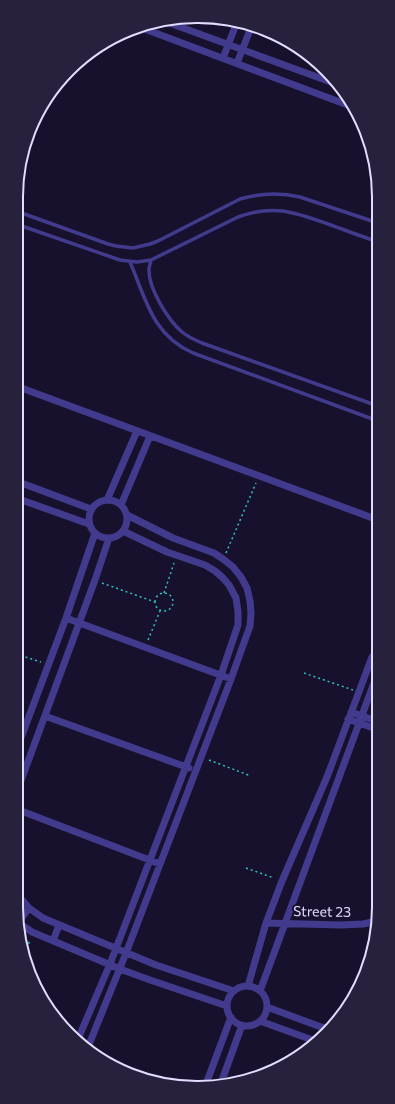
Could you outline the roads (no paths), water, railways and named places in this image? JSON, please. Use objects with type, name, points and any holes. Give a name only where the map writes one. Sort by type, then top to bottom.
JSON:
[{"type":"street","points":[[173,24],[328,82]]},
{"type":"street","points":[[223,58],[235,27]]},
{"type":"street","points":[[148,30],[345,104]]},
{"type":"street","points":[[237,64],[250,31]]},
{"type":"street","points":[[23,389],[372,518]]},
{"type":"street","points":[[107,500],[137,431]]},
{"type":"street","points":[[121,505],[150,436]]},
{"type":"street","points":[[23,484],[91,509]]},
{"type":"street","points":[[23,500],[89,524]]},
{"type":"street","points":[[107,500],[117,502],[121,505],[127,515],[126,526],[123,531],[116,536],[108,538],[99,536],[95,533],[89,524],[89,514],[91,509],[101,501],[107,500]]},
{"type":"street","points":[[89,1044],[120,969],[231,678],[250,626],[251,613],[247,588],[233,567],[223,559],[214,553],[173,538],[127,515]]},
{"type":"street","points":[[79,1035],[116,949],[221,675],[238,625],[236,598],[223,578],[215,571],[205,565],[167,552],[123,531]]},
{"type":"street","points":[[23,733],[66,618],[95,533]]},
{"type":"street","points":[[23,775],[95,580],[108,538]]},
{"type":"street","points":[[66,618],[231,678]]},
{"type":"street","points":[[248,986],[266,923],[326,777],[372,657]]},
{"type":"street","points":[[260,990],[372,688]]},
{"type":"street","points":[[349,715],[372,726]]},
{"type":"street","points":[[45,716],[196,771]]},
{"type":"street","points":[[360,719],[372,721]]},
{"type":"street","points":[[23,745],[33,749]]},
{"type":"street","points":[[23,812],[160,864]]},
{"type":"street","points":[[23,901],[29,908],[43,918],[59,925],[156,966],[234,991]]},
{"type":"street","points":[[23,916],[29,908]]},
{"type":"street","name":"Street 23","points":[[266,923],[341,925],[372,922]]},
{"type":"street","points":[[52,941],[59,925]]},
{"type":"street","points":[[24,926],[32,932],[120,969],[228,1006]]},
{"type":"street","points":[[248,986],[260,990],[266,998],[268,1007],[265,1016],[256,1024],[250,1026],[237,1023],[229,1014],[229,998],[238,988],[248,986]]},
{"type":"street","points":[[268,1007],[324,1027]]},
{"type":"street","points":[[207,1081],[231,1017]]},
{"type":"street","points":[[260,1021],[311,1040]]},
{"type":"street","points":[[222,1080],[242,1025]]},
{"type":"lane","points":[[23,214],[108,244],[125,248],[133,248],[150,244],[240,199],[269,193],[300,197],[372,222]]},
{"type":"lane","points":[[23,226],[120,260],[130,262],[151,260],[238,217],[252,212],[267,210],[295,213],[372,240]]},
{"type":"lane","points":[[151,260],[149,268],[155,292],[163,308],[176,327],[190,338],[372,404]]},
{"type":"lane","points":[[130,262],[155,322],[166,336],[179,346],[200,356],[372,419]]}]
